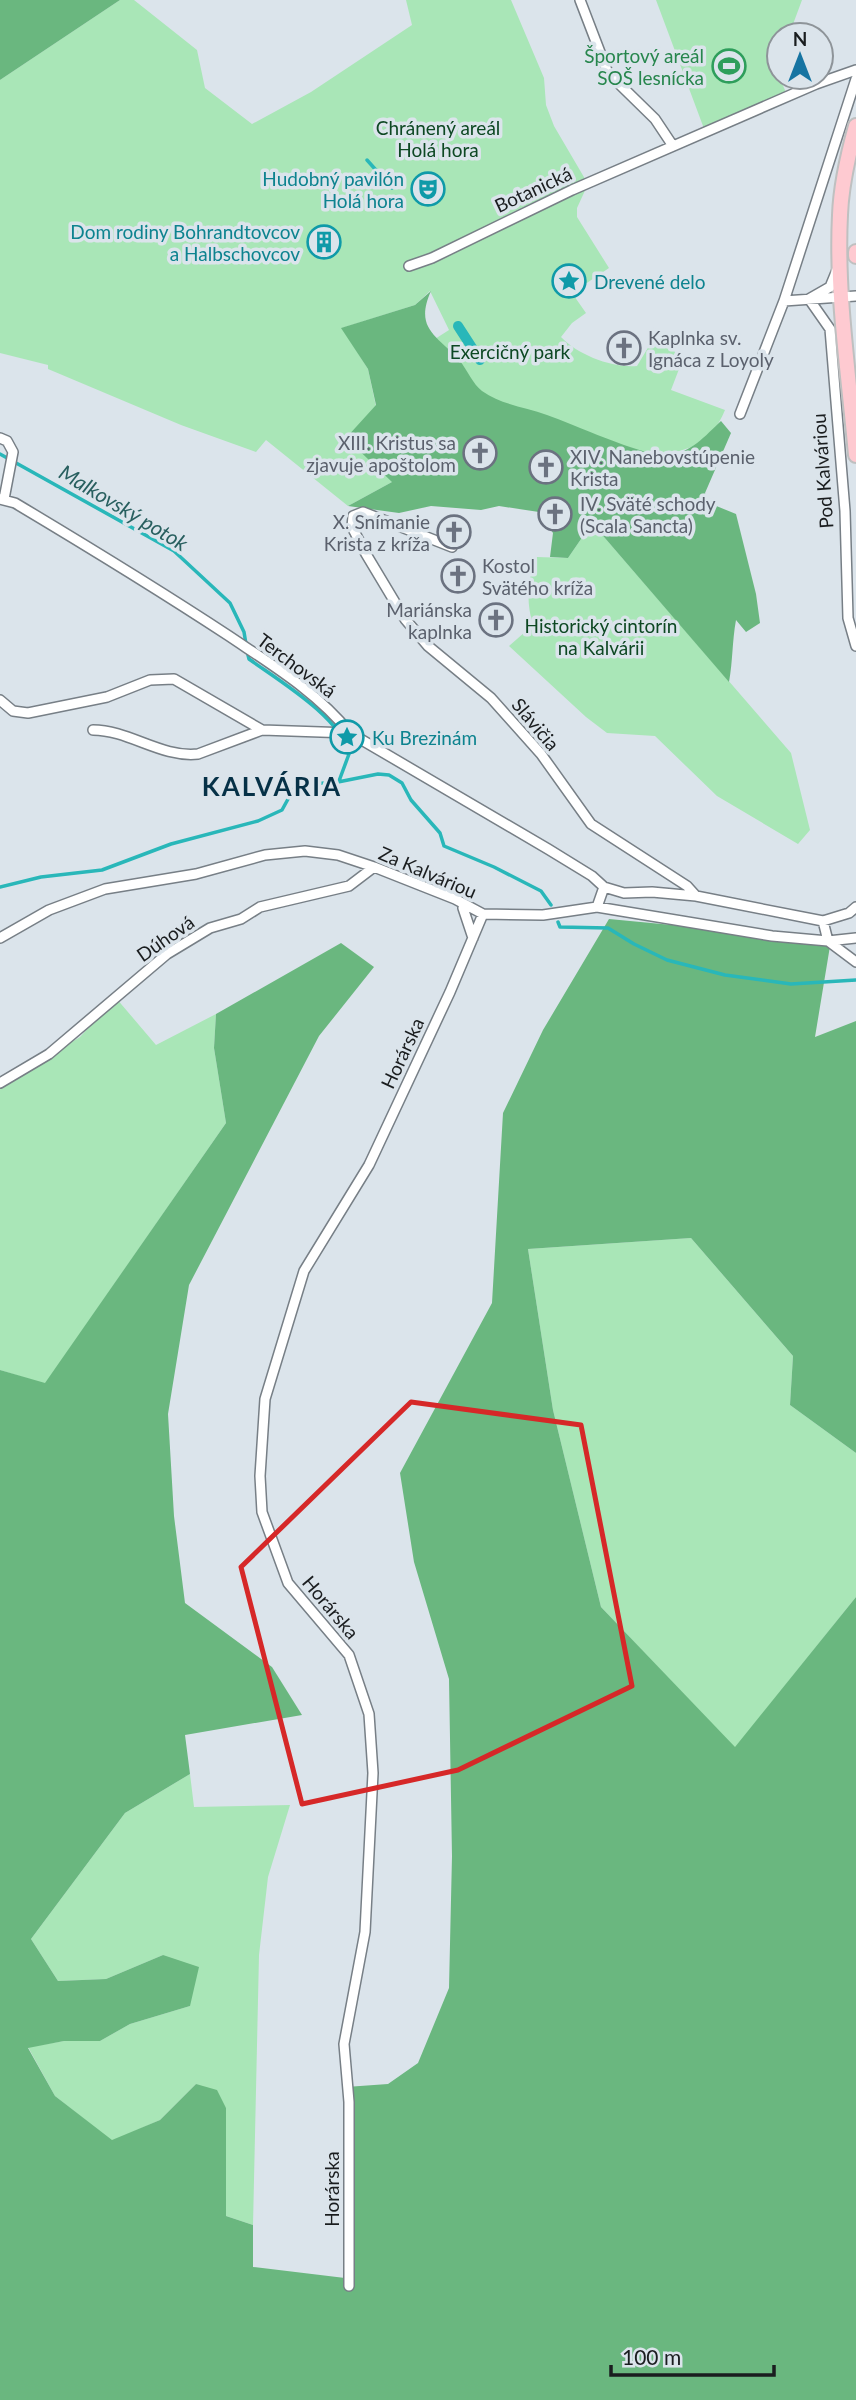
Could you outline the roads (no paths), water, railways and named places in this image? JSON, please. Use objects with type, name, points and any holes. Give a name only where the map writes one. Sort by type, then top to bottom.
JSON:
[{"type":"main road","name":"Pod Kalváriou","points":[[856,126],[845,171],[840,215],[840,256],[849,296],[856,455]]},
{"type":"street","points":[[580,0],[608,73],[655,119],[673,146]]},
{"type":"street","name":"Botanická","points":[[409,266],[432,258],[572,190],[816,84],[856,70]]},
{"type":"street","points":[[740,414],[784,301],[856,79]]},
{"type":"street","points":[[809,299],[830,287],[836,277],[840,256]]},
{"type":"street","points":[[784,301],[849,296]]},
{"type":"street","name":"Pod Kalváriou","points":[[809,299],[830,329],[845,511],[848,618],[856,646]]},
{"type":"street","points":[[0,438],[7,441],[13,452],[2,499]]},
{"type":"street","name":"Terchovská","points":[[2,499],[15,503],[166,595],[301,685],[340,722],[340,734],[548,849],[592,876],[604,887],[624,893],[652,892],[696,896]]},
{"type":"street","name":"Slávičia","points":[[452,547],[363,512],[353,516],[352,527],[366,555],[405,619],[428,646],[491,698],[541,754],[590,824],[687,887],[696,896],[823,921]]},
{"type":"street","points":[[0,700],[13,710],[28,713],[107,697],[150,680],[174,679],[262,730]]},
{"type":"street","points":[[93,730],[106,730],[158,749],[188,755],[198,754],[262,730],[340,734]]},
{"type":"street","name":"Za Kalváriou","points":[[0,938],[49,910],[105,889],[196,874],[265,855],[305,851],[338,855],[374,867],[455,899],[483,914],[543,915],[597,907],[772,936],[828,941],[856,940]]},
{"type":"street","name":"Dúhová","points":[[0,1083],[49,1054],[167,954],[210,928],[241,919],[260,907],[349,886],[374,867]]},
{"type":"street","points":[[597,907],[604,887]]},
{"type":"street","points":[[854,960],[828,941],[823,921],[849,913],[856,907]]},
{"type":"street","points":[[463,908],[473,938]]},
{"type":"street","name":"Horárska","points":[[349,2286],[349,2102],[344,2044],[365,1932],[373,1773],[369,1714],[349,1655],[288,1583],[262,1512],[260,1476],[265,1399],[304,1271],[369,1165],[483,914]]},
{"type":"street","points":[[854,960],[852,949],[856,940]]},
{"type":"waterway","points":[[367,160],[392,188]]},
{"type":"waterway","points":[[458,326],[480,360]]},
{"type":"waterway","name":"Malkovský potok","points":[[0,454],[174,551],[230,603],[244,632],[246,644]]},
{"type":"waterway","name":"Malkovský potok","points":[[247,651],[249,659],[307,701],[344,740],[349,754],[339,781]]},
{"type":"waterway","points":[[0,887],[41,877],[102,870],[171,844],[258,821],[282,810],[298,785],[338,782],[378,774],[389,775],[402,783],[411,800],[440,833],[444,846],[541,891],[551,905]]},
{"type":"waterway","name":"Malkovský potok","points":[[558,922],[560,927],[608,928],[667,960],[725,975],[791,984],[856,980]]},
{"type":"place","name":"Športový areál SOŠ lesnícka","points":[[729,66]]},
{"type":"place","name":"Hudobný pavilón Holá hora","points":[[428,189]]},
{"type":"place","name":"Dom rodiny Bohrandtovcov a Halbschovcov","points":[[324,242]]},
{"type":"place","name":"Drevené delo","points":[[569,281]]},
{"type":"place","name":"Kaplnka sv. Ignáca z Loyoly","points":[[624,348]]},
{"type":"place","name":"XIII. Kristus sa zjavuje apoštolom","points":[[480,453]]},
{"type":"place","name":"XIV. Nanebovstúpenie Krista","points":[[546,467]]},
{"type":"place","name":"IV. Sväté schody (Scala Sancta)","points":[[555,514]]},
{"type":"place","name":"X. Snímanie Krista z kríža","points":[[454,532]]},
{"type":"place","name":"Kostol Svätého kríža","points":[[458,576]]},
{"type":"place","name":"Mariánska kaplnka","points":[[496,620]]},
{"type":"place","name":"Ku Brezinám","points":[[347,737]]},
{"type":"district","name":"KALVÁRIA","points":[[272,786]]},
{"type":"park label","name":"Chránený areál Holá hora","points":[[438,138]]},
{"type":"park label","name":"Exercičný park","points":[[510,351]]},
{"type":"park label","name":"Historický cintorín na Kalvárii","points":[[601,636]]}]
